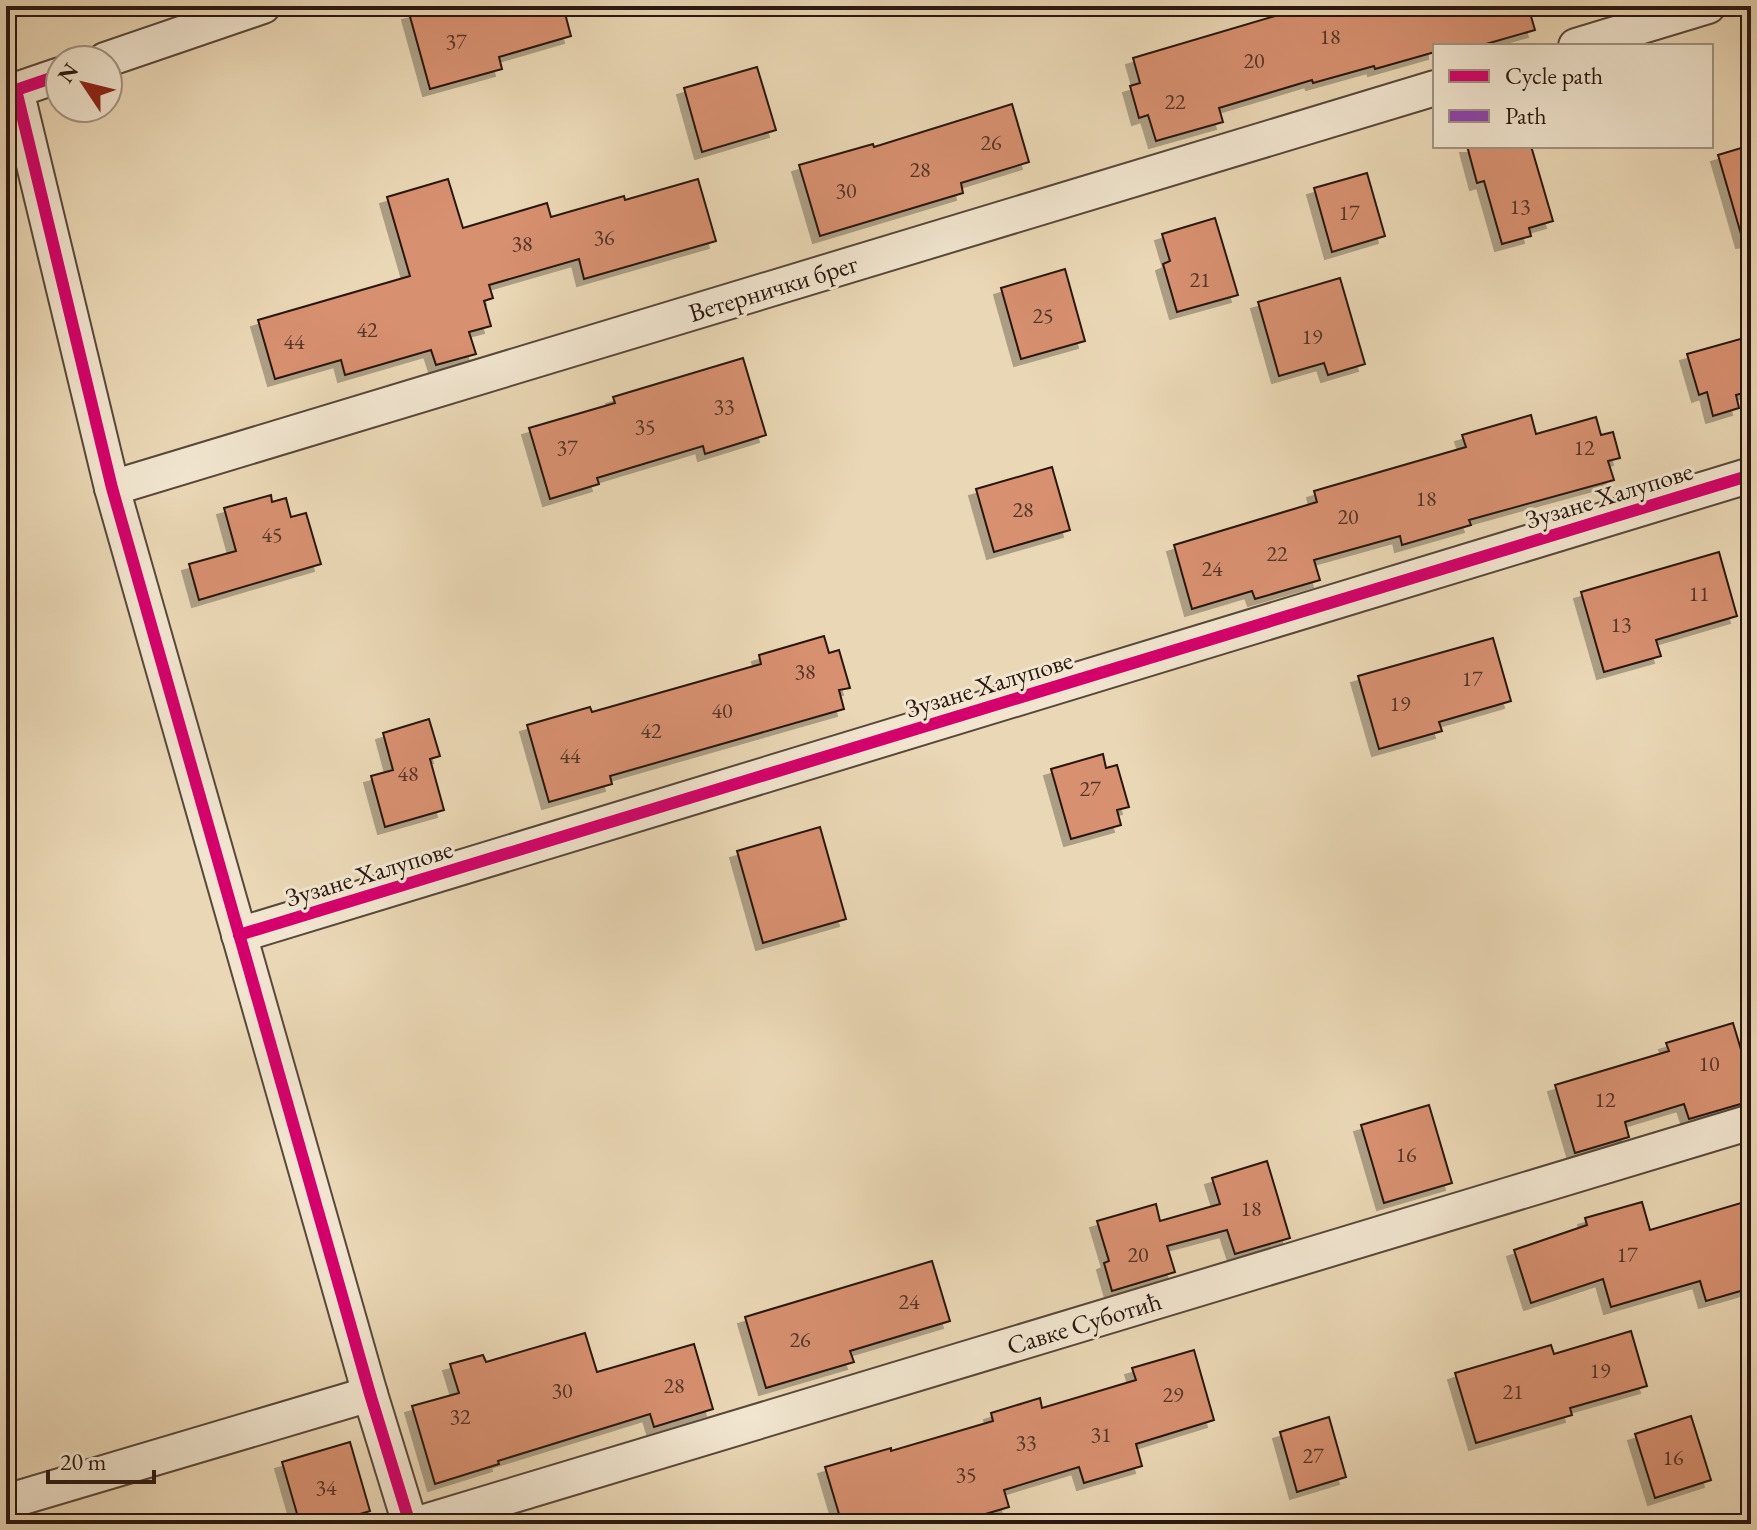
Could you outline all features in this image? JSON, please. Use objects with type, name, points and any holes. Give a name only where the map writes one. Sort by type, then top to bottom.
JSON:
[{"type":"street","points":[[124,54],[263,6]]},
{"type":"street","points":[[1583,44],[1708,6]]},
{"type":"street","points":[[44,80],[16,90],[112,488],[370,1394],[410,1524]]},
{"type":"street","name":"Ветернички брег","points":[[112,488],[1433,89]]},
{"type":"street","name":"Зузане Халупове","points":[[239,935],[1751,475]]},
{"type":"street","name":"Савке Суботић","points":[[418,1524],[1751,1122]]},
{"type":"street","points":[[6,1502],[370,1394]]},
{"type":"building","points":[[437,6],[563,6],[571,36],[499,57],[502,69],[430,89],[409,13]]},
{"type":"building","points":[[1290,6],[1528,6],[1535,30],[1486,44],[1433,44],[1433,53],[1375,69],[1374,66],[1313,83],[1312,80],[1219,108],[1223,122],[1156,141],[1148,115],[1139,118],[1130,86],[1140,83],[1133,58],[1292,11]]},
{"type":"building","points":[[757,67],[776,130],[702,152],[684,88]]},
{"type":"building","points":[[1012,104],[1029,162],[961,183],[963,193],[820,236],[799,165],[873,144],[874,147]]},
{"type":"building","points":[[1751,145],[1751,240],[1743,241],[1718,155]]},
{"type":"building","points":[[1468,148],[1532,148],[1553,221],[1529,228],[1531,236],[1502,244],[1484,181],[1477,183]]},
{"type":"building","points":[[1367,173],[1385,236],[1332,252],[1314,188]]},
{"type":"building","points":[[448,179],[463,228],[547,203],[551,217],[698,179],[716,241],[584,279],[579,259],[489,285],[493,298],[484,301],[491,326],[469,332],[476,354],[436,365],[431,350],[345,375],[341,360],[275,379],[258,320],[410,276],[387,197]]},
{"type":"building","points":[[1215,218],[1238,295],[1177,312],[1163,264],[1170,261],[1162,234]]},
{"type":"building","points":[[1065,269],[1085,341],[1021,359],[1001,288]]},
{"type":"building","points":[[1340,278],[1365,364],[1328,375],[1324,363],[1279,376],[1258,302]]},
{"type":"building","points":[[1751,336],[1751,391],[1736,395],[1739,408],[1713,416],[1707,392],[1699,395],[1687,354]]},
{"type":"building","points":[[743,358],[766,435],[705,454],[703,446],[597,478],[599,484],[550,499],[529,428],[615,403],[613,397]]},
{"type":"building","points":[[1531,415],[1536,434],[1596,417],[1601,435],[1613,432],[1620,458],[1608,461],[1614,480],[1469,520],[1471,525],[1402,545],[1400,536],[1314,560],[1320,580],[1255,599],[1252,591],[1192,609],[1174,545],[1317,502],[1314,491],[1466,447],[1462,435]]},
{"type":"building","points":[[1052,467],[1070,530],[994,552],[976,489]]},
{"type":"building","points":[[271,495],[272,502],[286,498],[291,517],[306,513],[321,564],[199,600],[189,564],[236,551],[224,508]]},
{"type":"building","points":[[1719,552],[1737,616],[1656,640],[1661,656],[1604,672],[1581,592]]},
{"type":"building","points":[[824,636],[829,653],[839,650],[850,688],[839,690],[844,709],[610,776],[612,784],[549,802],[527,725],[590,707],[592,712],[761,664],[759,655]]},
{"type":"building","points":[[1493,638],[1511,701],[1439,722],[1442,731],[1379,749],[1358,676]]},
{"type":"building","points":[[429,719],[440,756],[430,759],[444,810],[385,827],[371,776],[393,770],[383,733]]},
{"type":"building","points":[[1103,754],[1106,768],[1117,765],[1129,807],[1117,810],[1121,825],[1071,839],[1051,769]]},
{"type":"building","points":[[820,827],[846,919],[763,943],[737,851]]},
{"type":"building","points":[[1733,1023],[1751,1083],[1751,1101],[1689,1119],[1684,1104],[1625,1122],[1629,1137],[1575,1153],[1555,1085],[1669,1051],[1666,1043]]},
{"type":"building","points":[[1429,1105],[1452,1183],[1384,1203],[1361,1125]]},
{"type":"building","points":[[1267,1161],[1290,1238],[1235,1254],[1227,1230],[1167,1246],[1175,1272],[1112,1291],[1104,1263],[1109,1261],[1097,1221],[1156,1204],[1160,1221],[1220,1204],[1212,1178]]},
{"type":"building","points":[[1751,1200],[1751,1288],[1706,1301],[1700,1281],[1611,1307],[1603,1279],[1531,1303],[1514,1250],[1587,1225],[1585,1218],[1642,1202],[1650,1230]]},
{"type":"building","points":[[932,1261],[950,1321],[850,1351],[854,1362],[766,1388],[745,1317]]},
{"type":"building","points":[[1631,1331],[1647,1386],[1570,1408],[1572,1415],[1476,1443],[1455,1373],[1551,1345],[1554,1354]]},
{"type":"building","points":[[585,1333],[597,1372],[694,1344],[713,1409],[654,1427],[650,1414],[435,1484],[412,1406],[459,1393],[450,1364],[483,1355],[486,1362]]},
{"type":"building","points":[[1194,1350],[1214,1420],[1136,1444],[1142,1466],[1084,1483],[1079,1467],[1004,1490],[1009,1507],[952,1524],[842,1524],[825,1467],[993,1421],[991,1413],[1040,1398],[1042,1408],[1136,1380],[1132,1368]]},
{"type":"building","points":[[1691,1416],[1711,1480],[1655,1498],[1635,1434]]},
{"type":"building","points":[[1329,1417],[1346,1477],[1297,1492],[1280,1432]]},
{"type":"building","points":[[350,1442],[370,1511],[327,1524],[300,1524],[282,1462]]},
{"type":"marked path","points":[[6,53],[16,90]]},
{"type":"cycle path","points":[[44,80],[16,90],[112,488],[370,1394],[410,1524]]},
{"type":"cycle path","points":[[239,935],[1751,475]]}]
